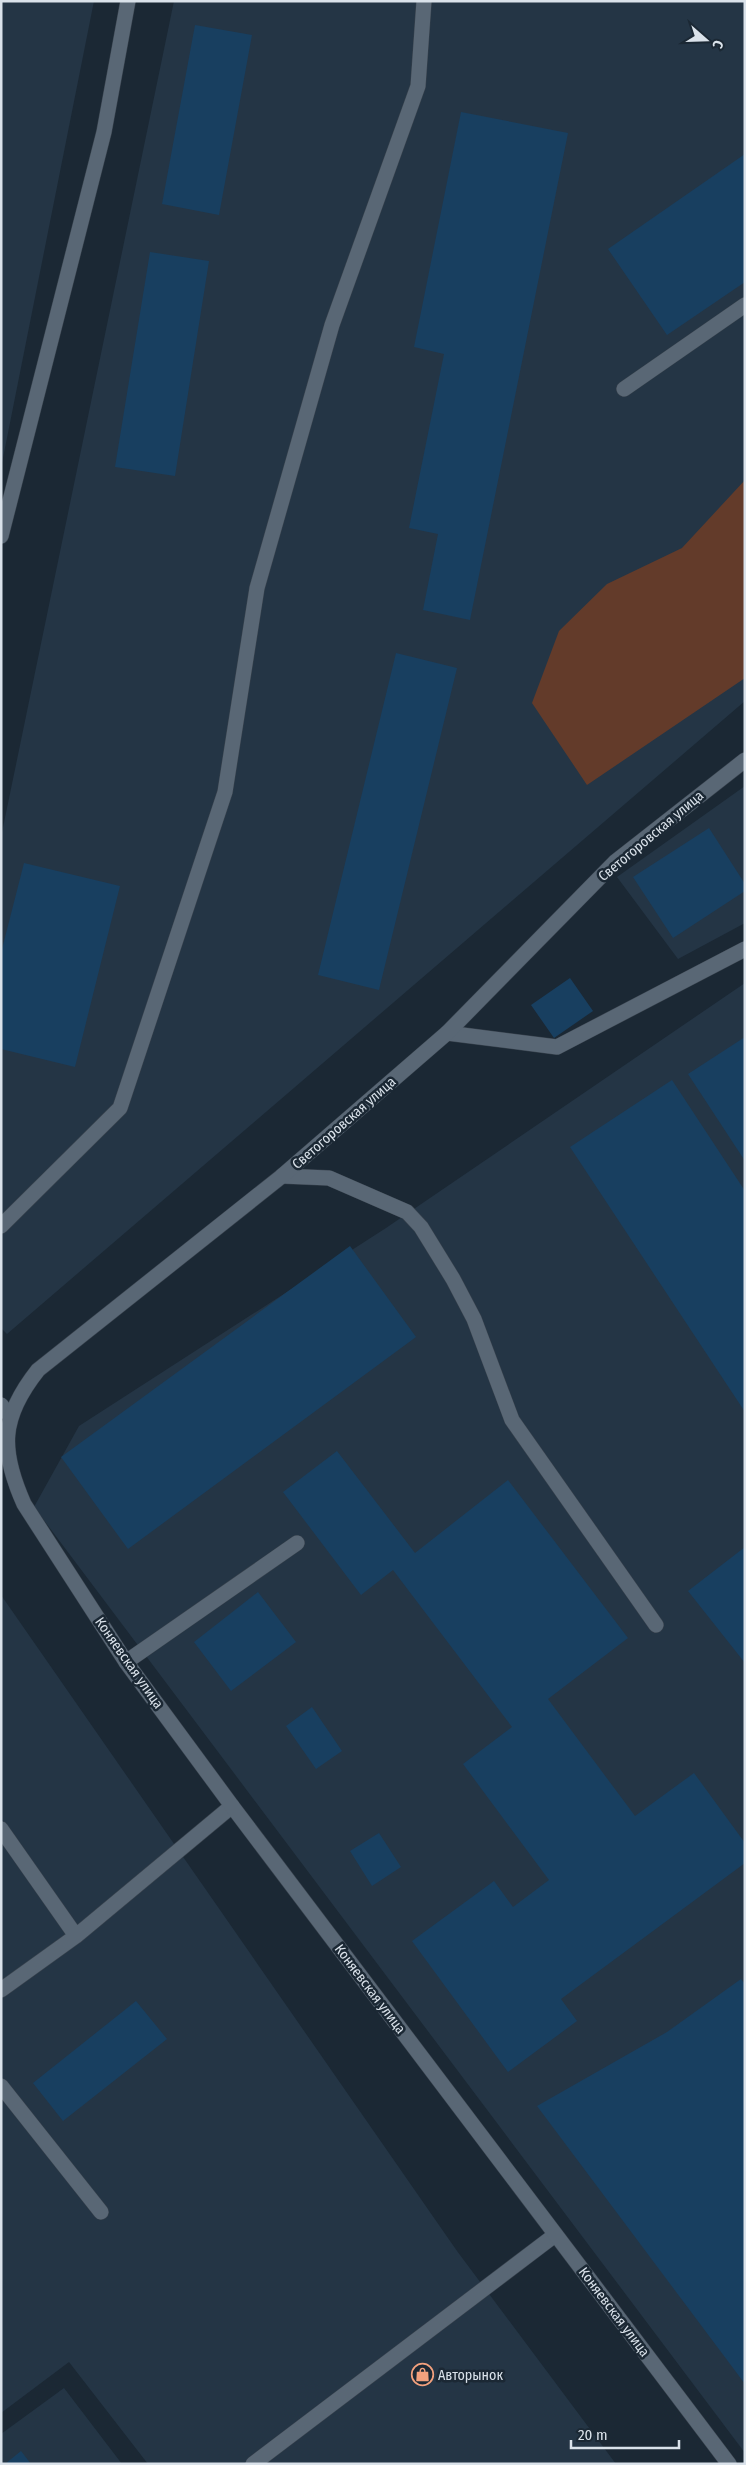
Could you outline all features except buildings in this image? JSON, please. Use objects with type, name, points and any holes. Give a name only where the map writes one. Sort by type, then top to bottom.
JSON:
[{"type":"street","points":[[1,536],[104,132],[128,1]]},
{"type":"street","points":[[1,1226],[120,1108],[224,792],[257,588],[332,325],[418,86],[424,1]]},
{"type":"street","points":[[624,389],[745,305]]},
{"type":"street","name":"Светогоровская улица","points":[[24,1504],[11,1481],[4,1448],[6,1410],[38,1370],[282,1176],[447,1033],[616,862],[745,760]]},
{"type":"street","points":[[447,1033],[557,1047],[745,949]]},
{"type":"street","points":[[282,1176],[329,1178],[407,1212],[421,1227],[453,1279],[474,1320],[512,1420],[656,1625]]},
{"type":"street","name":"Коняевская улица","points":[[24,1504],[126,1662],[232,1806],[730,2464]]},
{"type":"street","points":[[126,1662],[297,1543]]},
{"type":"street","points":[[1,1990],[76,1936],[232,1806]]},
{"type":"street","points":[[1,1829],[76,1936]]},
{"type":"street","points":[[1,2086],[101,2212]]},
{"type":"street","points":[[253,2464],[556,2235]]},
{"type":"shaded area","points":[[1,1],[94,1],[1,468]]},
{"type":"shaded area","points":[[174,1],[745,1],[745,701],[7,1334],[1,1328],[1,837]]},
{"type":"shaded area","points":[[745,480],[745,678],[587,785],[532,703],[559,631],[607,584],[682,548]]},
{"type":"shaded area","points":[[745,786],[745,923],[678,959],[617,877]]},
{"type":"shaded area","points":[[745,983],[745,2453],[34,1507],[79,1426],[386,1228]]},
{"type":"shaded area","points":[[1,1595],[457,2251],[616,2464],[148,2464],[69,2362],[1,2413]]},
{"type":"shaded area","points":[[64,2388],[122,2464],[1,2464],[1,2434]]},
{"type":"place","name":"Авторынок","points":[[422,2375]]}]
